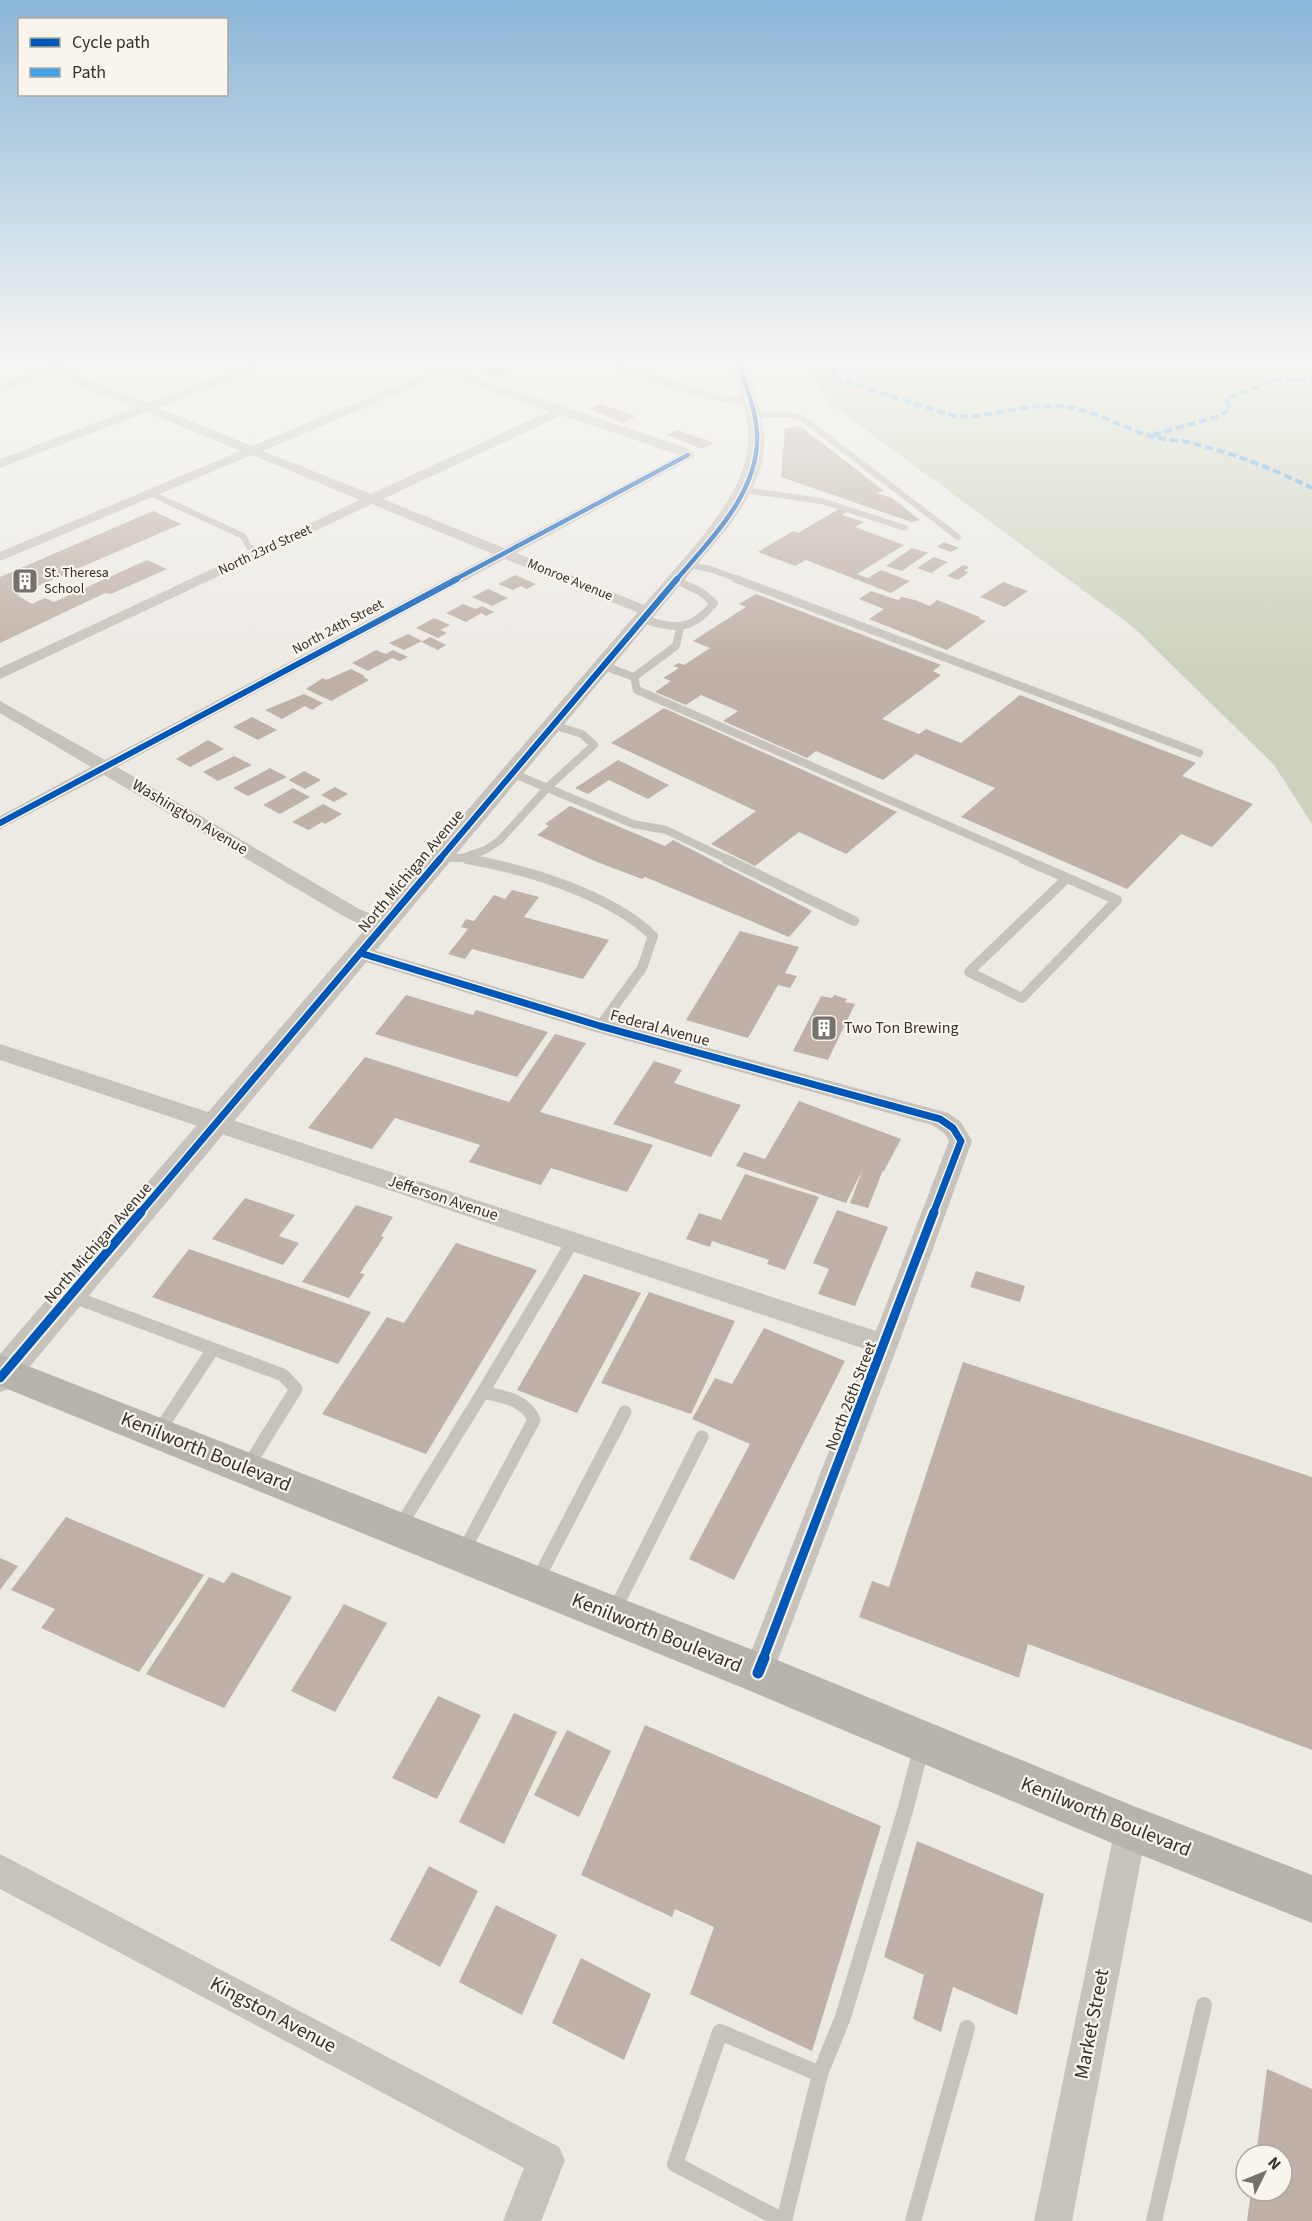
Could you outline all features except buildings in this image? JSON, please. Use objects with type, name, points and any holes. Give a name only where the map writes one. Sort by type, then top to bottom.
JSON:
[{"type":"main road","name":"Kenilworth Boulevard","points":[[2,1374],[158,1433],[758,1673],[1131,1828],[1312,1899]]},
{"type":"street","points":[[0,557],[226,462]]},
{"type":"street","name":"Monroe Avenue","points":[[278,462],[646,615]]},
{"type":"street","name":"North 23rd Street","points":[[0,674],[453,462]]},
{"type":"street","name":"North 24th Street","points":[[0,823],[676,462]]},
{"type":"street","name":"North Michigan Avenue","points":[[2,1374],[218,1124],[382,925],[683,573],[712,537],[744,490],[753,472],[754,462]]},
{"type":"street","name":"Washington Avenue","points":[[0,706],[352,913],[382,925]]},
{"type":"street","name":"Federal Avenue","points":[[360,953],[600,1026],[940,1119],[954,1128]]},
{"type":"street","name":"Jefferson Avenue","points":[[0,1052],[885,1345]]},
{"type":"street","name":"North 26th Street","points":[[758,1673],[961,1142],[954,1128]]},
{"type":"street","name":"Market Street","points":[[1053,2221],[1131,1828]]},
{"type":"street","name":"Kingston Avenue","points":[[0,1871],[546,2160],[522,2221]]},
{"type":"lane","points":[[859,462],[958,537]]},
{"type":"lane","points":[[744,490],[822,501],[905,528]]},
{"type":"lane","points":[[150,493],[243,536],[249,547],[261,552]]},
{"type":"lane","points":[[683,573],[710,569],[1199,753]]},
{"type":"lane","points":[[646,615],[664,626],[680,628],[709,610],[714,603],[683,573]]},
{"type":"lane","points":[[634,677],[676,646],[680,628]]},
{"type":"lane","points":[[604,666],[634,677]]},
{"type":"lane","points":[[634,677],[637,690],[1067,878],[1117,900],[1022,998],[969,972],[1067,878]]},
{"type":"lane","points":[[462,858],[485,850],[499,841],[549,786],[594,746],[591,740],[584,736],[553,725]]},
{"type":"lane","points":[[512,772],[633,824],[666,830],[854,921]]},
{"type":"lane","points":[[439,858],[462,858],[501,864],[556,880],[639,921],[653,936],[642,968],[600,1026]]},
{"type":"lane","points":[[398,1529],[573,1241]]},
{"type":"lane","points":[[71,1296],[284,1375],[296,1389],[246,1468]]},
{"type":"lane","points":[[158,1433],[213,1349]]},
{"type":"lane","points":[[462,1555],[534,1419],[533,1414],[524,1404],[483,1392]]},
{"type":"lane","points":[[535,1584],[625,1412]]},
{"type":"lane","points":[[613,1615],[702,1437]]},
{"type":"lane","points":[[820,2074],[720,2032],[675,2164],[784,2221],[820,2074],[846,2006],[905,1811],[923,1741]]},
{"type":"lane","points":[[1154,2221],[1204,2005]]},
{"type":"lane","points":[[913,2221],[967,2028]]},
{"type":"green space","points":[[909,462],[1312,462],[1312,824],[1274,765],[1133,627]]},
{"type":"marked path","points":[[1253,462],[1268,466],[1312,488]]},
{"type":"cycle path","points":[[0,823],[676,462]]},
{"type":"cycle path","points":[[0,1378],[705,546],[742,494],[755,462]]},
{"type":"cycle path","points":[[360,953],[600,1026],[940,1119],[953,1128],[961,1141],[758,1673]]},
{"type":"place","name":"St. Theresa School","points":[[25,581]]},
{"type":"place","name":"Two Ton Brewing","points":[[824,1028]]}]
